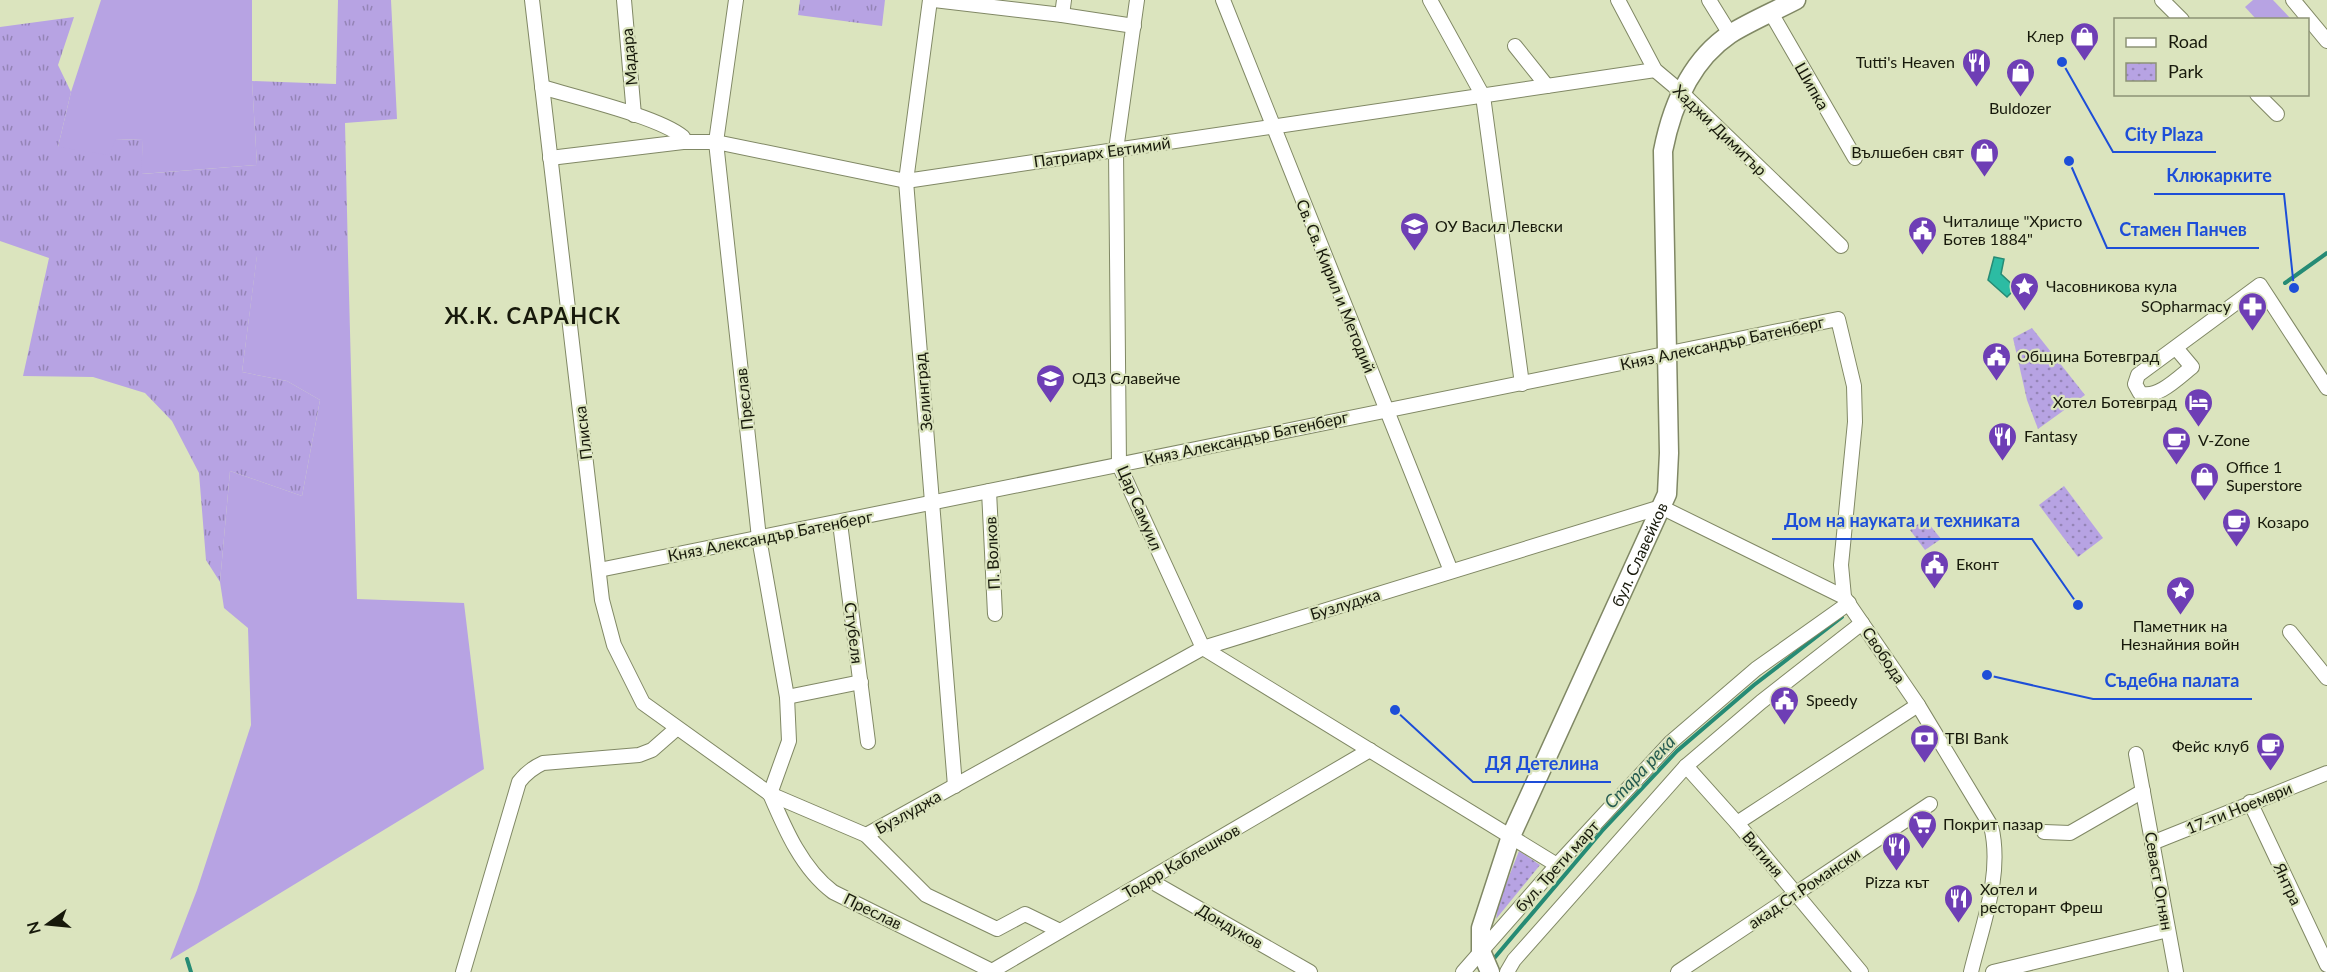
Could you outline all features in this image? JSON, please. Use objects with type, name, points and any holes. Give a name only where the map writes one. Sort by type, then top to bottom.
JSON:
[{"type":"street","name":"Плиска","points":[[532,0],[602,600],[614,645],[643,703],[676,729],[770,794],[866,835]]},
{"type":"street","name":"Мадара","points":[[624,0],[634,115]]},
{"type":"street","name":"Преслав","points":[[736,0],[716,142],[759,538],[787,697],[789,741],[770,794],[815,878],[833,892],[993,971]]},
{"type":"street","points":[[932,0],[997,4],[1134,26]]},
{"type":"street","name":"Зелинград","points":[[932,0],[906,181],[955,786]]},
{"type":"street","points":[[1062,15],[1064,0]]},
{"type":"street","name":"Цар Самуил","points":[[1137,0],[1116,150],[1119,465],[1203,648]]},
{"type":"street","name":"Св. Св. Кирил и Методий","points":[[1223,0],[1451,571]]},
{"type":"street","points":[[1430,0],[1483,96],[1522,384]]},
{"type":"street","name":"Хаджи Димитър","points":[[1618,0],[1655,70],[1680,90],[1841,246]]},
{"type":"street","points":[[1709,0],[1730,34],[1796,0]]},
{"type":"street","points":[[2162,0],[2180,18]]},
{"type":"street","points":[[2293,0],[2308,18]]},
{"type":"street","name":"Шипка","points":[[1771,13],[1855,158]]},
{"type":"street","points":[[2309,19],[2327,41]]},
{"type":"street","name":"бул. Славейков","points":[[1485,961],[1481,928],[1511,836],[1667,494],[1669,477],[1668,354],[1663,151],[1668,124],[1680,90],[1700,62],[1730,34]]},
{"type":"street","points":[[1515,46],[1547,86]]},
{"type":"street","name":"Патриарх Евтимий","points":[[550,158],[683,142],[716,142],[906,181],[1655,70]]},
{"type":"street","points":[[542,87],[634,115],[677,132],[683,137],[683,142]]},
{"type":"street","points":[[2259,96],[2277,114]]},
{"type":"street","points":[[2176,348],[2192,367],[2156,393],[2148,396],[2140,393],[2135,384],[2138,375],[2260,285],[2327,388]]},
{"type":"street","name":"Княз Александър Батенберг","points":[[599,570],[1838,319]]},
{"type":"street","name":"Свобода","points":[[1838,319],[1849,358],[1855,413],[1841,565],[1846,600],[1918,705],[1985,813],[1995,840],[1994,871],[1971,972]]},
{"type":"street","name":"П. Волков","points":[[989,491],[995,614]]},
{"type":"street","points":[[1661,507],[1846,600]]},
{"type":"street","name":"Бузлуджа","points":[[866,835],[1203,648],[1661,507]]},
{"type":"street","name":"Стубеля","points":[[840,523],[868,742]]},
{"type":"street","name":"бул. Трети март","points":[[1463,972],[1485,961],[1557,865],[1671,742],[1756,669],[1846,600]]},
{"type":"street","name":"бул. Трети март","points":[[1507,972],[1514,960],[1686,766],[1761,702],[1863,623]]},
{"type":"street","points":[[2289,632],[2327,678]]},
{"type":"street","points":[[1203,648],[1557,865]]},
{"type":"street","points":[[787,697],[861,682]]},
{"type":"street","points":[[1737,823],[1918,705]]},
{"type":"street","points":[[463,972],[519,782],[524,776],[532,768],[543,764],[639,755],[652,750],[676,729]]},
{"type":"street","name":"Тодор Каблешков","points":[[993,971],[1370,750]]},
{"type":"street","name":"Севаст Огнян","points":[[2136,754],[2176,972]]},
{"type":"street","name":"Витиня","points":[[1686,766],[1737,823],[1861,972]]},
{"type":"street","name":"17-ти Ноември","points":[[2152,843],[2327,773]]},
{"type":"street","points":[[2044,832],[2070,833],[2143,791]]},
{"type":"street","name":"Янтра","points":[[2250,802],[2327,965]]},
{"type":"street","name":"акад.Ст.Романски","points":[[1678,972],[1930,804]]},
{"type":"street","points":[[866,835],[926,895],[997,929],[1025,914],[1060,931]]},
{"type":"street","name":"Дондуков","points":[[1149,880],[1310,972]]},
{"type":"street","points":[[1994,972],[2168,930]]},
{"type":"green space","points":[[101,0],[252,0],[252,81],[257,165],[141,174],[143,140],[116,139],[109,155],[58,147],[71,92]]},
{"type":"green space","points":[[338,0],[391,0],[397,119],[345,123],[348,255],[257,256],[242,372],[287,381],[320,400],[302,496],[230,471],[220,582],[206,560],[199,473],[172,421],[145,393],[93,377],[23,376],[49,258],[0,241],[0,27],[74,17],[58,65],[71,92],[58,147],[115,139],[143,140],[142,174],[257,165],[252,81],[336,84]]},
{"type":"green space","points":[[800,0],[885,0],[882,26],[798,15]]},
{"type":"green space","points":[[2253,0],[2273,0],[2290,18],[2255,18],[2245,7]]},
{"type":"green space","points":[[257,255],[348,255],[357,599],[464,603],[484,769],[170,960],[197,890],[251,725],[248,628],[224,608],[220,582],[230,471],[302,496],[320,400],[287,381],[242,372]]},
{"type":"green space","points":[[2032,328],[2085,395],[2038,429],[2027,400],[2013,338]]},
{"type":"green space","points":[[2064,486],[2103,538],[2078,557],[2039,505]]},
{"type":"green space","points":[[1925,519],[1941,539],[1925,550],[1910,530]]},
{"type":"green space","points":[[1519,851],[1540,865],[1496,919],[1499,902]]},
{"type":"water","points":[[1994,257],[2004,259],[2001,274],[2016,288],[2007,297],[1988,280]]},
{"type":"waterway","name":"Стара река","points":[[2285,283],[2327,253]]},
{"type":"waterway","name":"Стара река","points":[[1491,962],[1602,831],[1677,751],[1754,685],[1842,617]]},
{"type":"waterway","points":[[187,959],[191,972]]},
{"type":"place","name":"City Plaza","points":[[2062,62]]},
{"type":"place","name":"Клер","points":[[2085,62]]},
{"type":"place","name":"Tutti's Heaven","points":[[1976,88]]},
{"type":"place","name":"Buldozer","points":[[2020,98]]},
{"type":"place","name":"Стамен Панчев","points":[[2069,161]]},
{"type":"place","name":"Вълшебен свят","points":[[1985,178]]},
{"type":"place","name":"ОУ Васил Левски","points":[[1414,252]]},
{"type":"place","name":"Читалище \"Христо Ботев 1884\"","points":[[1922,256]]},
{"type":"place","name":"Клюкарките","points":[[2294,288]]},
{"type":"place","name":"Часовникова кула","points":[[2025,312]]},
{"type":"place","name":"SOpharmacy","points":[[2252,332]]},
{"type":"place","name":"Община Ботевград","points":[[1996,382]]},
{"type":"place","name":"ОДЗ Славейче","points":[[1051,404]]},
{"type":"place","name":"Хотел Ботевград","points":[[2198,428]]},
{"type":"place","name":"Fantasy","points":[[2003,462]]},
{"type":"place","name":"V-Zone","points":[[2177,466]]},
{"type":"place","name":"Office 1 Superstore","points":[[2205,502]]},
{"type":"place","name":"Козаро","points":[[2236,548]]},
{"type":"place","name":"Еконт","points":[[1935,590]]},
{"type":"place","name":"Дом на науката и техниката","points":[[2078,605]]},
{"type":"place","name":"Паметник на Незнайния войн","points":[[2180,616]]},
{"type":"place","name":"Съдебна палата","points":[[1987,675]]},
{"type":"place","name":"ДЯ Детелина","points":[[1395,710]]},
{"type":"place","name":"Speedy","points":[[1785,726]]},
{"type":"place","name":"TBI Bank","points":[[1924,764]]},
{"type":"place","name":"Фейс клуб","points":[[2270,772]]},
{"type":"place","name":"Покрит пазар","points":[[1922,850]]},
{"type":"place","name":"Pizza кът","points":[[1897,872]]},
{"type":"place","name":"Хотел и ресторант Фреш","points":[[1959,924]]},
{"type":"district","name":"Ж.К. САРАНСК","points":[[533,316]]}]
